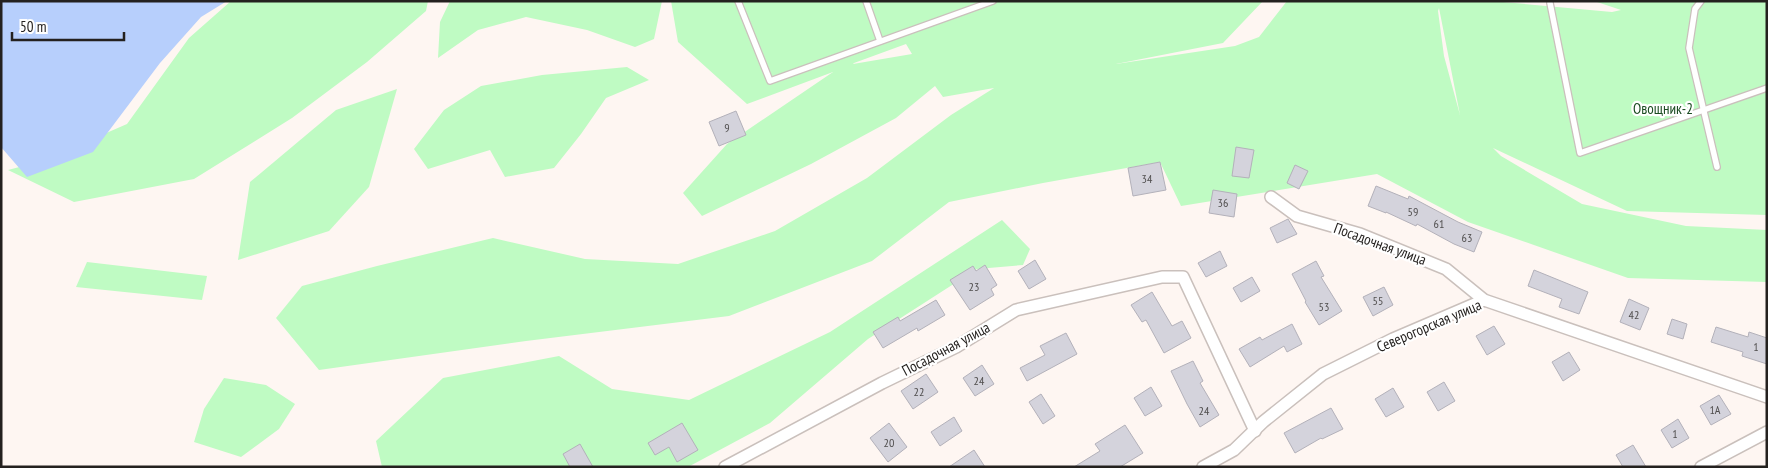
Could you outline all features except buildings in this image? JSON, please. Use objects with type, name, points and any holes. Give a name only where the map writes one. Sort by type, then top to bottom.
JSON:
[{"type":"street","name":"Посадочная улица","points":[[1271,197],[1297,216],[1360,234],[1446,269],[1484,300]]},
{"type":"street","name":"Посадочная улица","points":[[725,467],[882,383],[956,347],[1016,310],[1162,277],[1183,277],[1255,431]]},
{"type":"street","name":"Северогорская улица","points":[[1203,467],[1234,450],[1263,422],[1323,374],[1393,339],[1484,300],[1767,397]]},
{"type":"street","points":[[1701,467],[1767,432]]},
{"type":"lane","points":[[738,1],[770,81],[993,1]]},
{"type":"lane","points":[[866,1],[880,41]]},
{"type":"lane","points":[[1701,1],[1695,9],[1689,48],[1717,167]]},
{"type":"lane","points":[[1550,3],[1580,153],[1767,88]]},
{"type":"green space","points":[[231,1],[428,1],[426,11],[367,62],[292,118],[194,179],[74,202],[8,170],[42,161],[127,124],[189,38]]},
{"type":"green space","points":[[450,1],[662,1],[654,39],[635,47],[587,30],[526,17],[478,30],[438,58],[440,22]]},
{"type":"green space","name":"Овощник-2","points":[[671,1],[1263,1],[1223,43],[1116,64],[1235,46],[1259,37],[1287,1],[1492,1],[1612,12],[1621,10],[1594,1],[1767,1],[1767,215],[1627,211],[1493,148],[1501,156],[1582,204],[1686,226],[1767,230],[1767,282],[1628,278],[1468,222],[1377,174],[1181,206],[1160,162],[949,202],[872,261],[729,316],[526,341],[319,370],[276,318],[302,286],[493,238],[585,259],[678,264],[775,231],[867,178],[951,115],[994,88],[943,97],[935,86],[896,118],[811,164],[702,216],[683,193],[727,144],[833,72],[747,104],[678,42]],"holes":[[[1439,8],[1460,115],[1444,56]],[[906,44],[912,54],[853,64],[854,63]]]},
{"type":"green space","points":[[627,67],[649,80],[606,98],[554,168],[505,177],[490,150],[428,169],[414,149],[444,110],[481,86],[542,75]]},
{"type":"green space","points":[[397,89],[369,187],[329,231],[238,260],[250,182],[336,110]]},
{"type":"green space","points":[[1002,220],[1030,249],[1023,265],[977,269],[868,339],[770,423],[688,467],[382,467],[376,441],[443,378],[559,356],[612,389],[689,400],[830,332]]},
{"type":"green space","points":[[87,262],[207,276],[202,300],[76,287]]},
{"type":"green space","points":[[224,378],[266,385],[295,404],[279,429],[241,457],[194,442],[204,409]]},
{"type":"water","points":[[1,1],[227,1],[201,17],[160,63],[93,152],[27,177],[1,147]]}]
